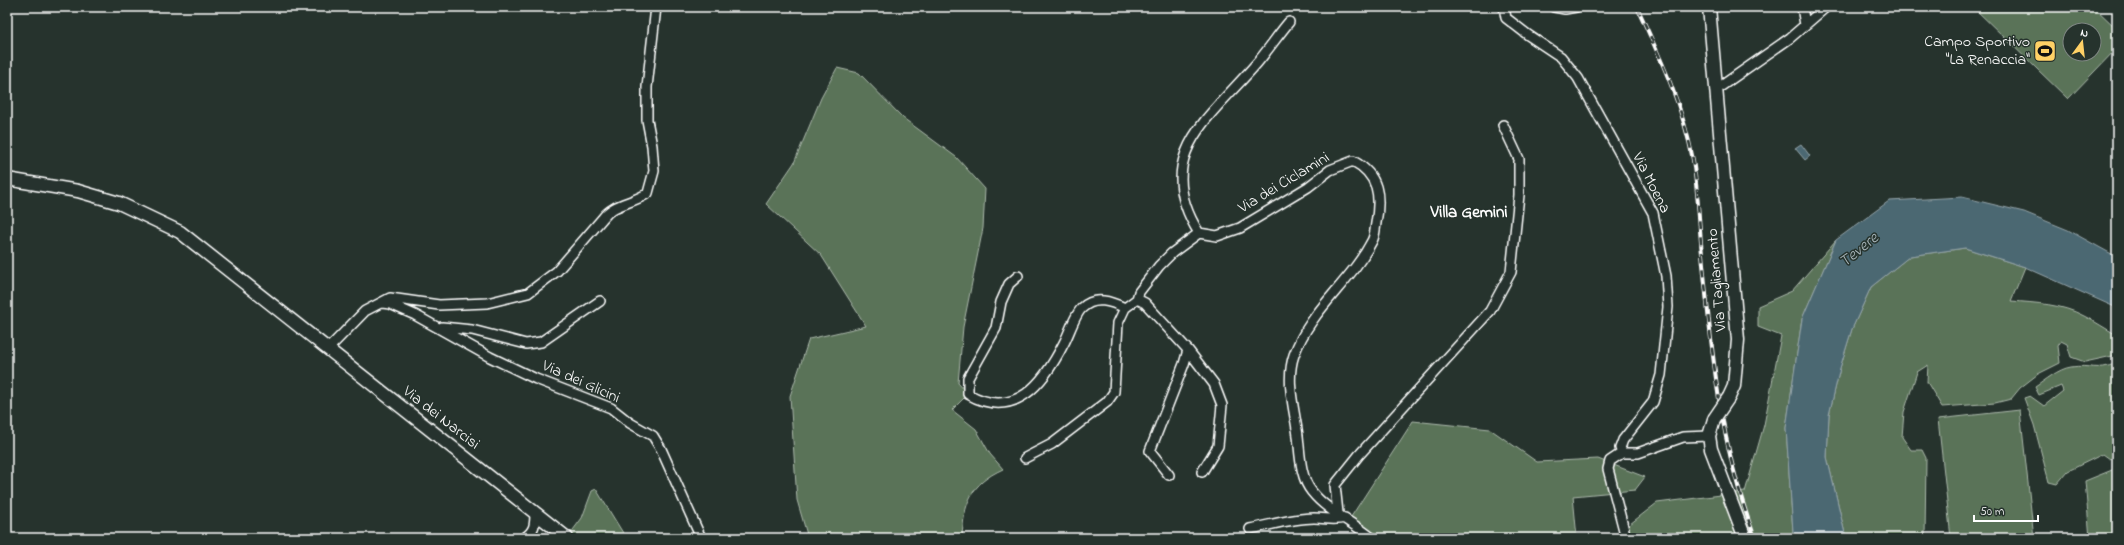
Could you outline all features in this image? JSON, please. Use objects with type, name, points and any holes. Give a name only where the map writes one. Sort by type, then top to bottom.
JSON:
[{"type":"street","points":[[328,349],[365,311],[390,298],[439,305],[487,302],[528,293],[557,271],[602,220],[608,210],[640,199],[648,193],[654,171],[652,146],[647,120],[650,57],[656,7]]},
{"type":"street","name":"Via Moena","points":[[1504,7],[1506,18],[1561,57],[1578,78],[1653,213],[1666,276],[1668,307],[1662,375],[1653,402],[1623,440],[1620,448],[1622,453],[1610,461],[1608,469],[1626,538]]},
{"type":"street","points":[[1554,7],[1565,10],[1576,7]]},
{"type":"street","name":"Via Tagliamento","points":[[1709,7],[1738,340],[1734,386],[1729,397],[1714,419],[1709,436],[1711,449],[1745,538]]},
{"type":"street","points":[[1802,7],[1805,25]]},
{"type":"street","points":[[1717,89],[1805,25],[1826,7]]},
{"type":"street","points":[[1025,458],[1061,437],[1107,402],[1114,392],[1118,323],[1125,308],[1137,299],[1139,292],[1159,266],[1172,253],[1199,233],[1182,200],[1183,158],[1193,136],[1218,104],[1257,63],[1288,22]]},
{"type":"street","points":[[1250,529],[1316,518],[1333,521],[1341,516],[1335,485],[1359,455],[1490,310],[1511,272],[1519,195],[1519,159],[1503,125]]},
{"type":"street","name":"Via dei Ciclamini","points":[[1199,233],[1217,236],[1240,228],[1308,186],[1330,170],[1353,161],[1364,167],[1375,182],[1379,204],[1373,239],[1360,261],[1323,304],[1304,333],[1293,356],[1290,378],[1304,475],[1311,491],[1328,508],[1372,538]]},
{"type":"street","name":"Via dei Narcisi","points":[[7,179],[78,191],[105,199],[149,216],[180,232],[567,538]]},
{"type":"street","points":[[1018,276],[1009,284],[1002,302],[996,328],[968,378],[968,394],[982,402],[999,404],[1013,402],[1028,393],[1053,362],[1082,308],[1093,302],[1107,300],[1125,308]]},
{"type":"street","points":[[1137,299],[1145,303],[1188,350],[1214,384],[1222,405],[1218,446],[1202,472]]},
{"type":"street","name":"Via dei Glicini","points":[[438,327],[472,330],[526,344],[541,342],[600,301]]},
{"type":"street","name":"Via dei Glicini","points":[[382,303],[390,304],[438,327],[474,348],[536,379],[611,408],[630,423],[653,436],[661,449],[701,538]]},
{"type":"street","points":[[1169,475],[1150,451],[1188,350]]},
{"type":"street","points":[[1622,453],[1638,453],[1683,437],[1709,436]]},
{"type":"street","points":[[524,538],[531,534],[536,525],[535,512]]},
{"type":"green space","name":"Campo Sportivo \"La Renaccia\"","points":[[1973,7],[2094,7],[2117,29],[2117,48],[2068,99]]},
{"type":"green space","points":[[837,68],[859,73],[903,118],[956,157],[985,189],[983,228],[963,327],[958,383],[968,394],[952,410],[976,429],[990,454],[1003,469],[983,481],[971,496],[967,505],[962,538],[808,538],[797,500],[790,396],[809,339],[866,326],[821,255],[766,204],[794,163],[821,98]]},
{"type":"green space","points":[[1836,240],[1802,319],[1786,428],[1793,532],[1796,538],[1612,538],[1657,503],[1745,492],[1764,425],[1781,336],[1758,327],[1758,306],[1792,291]]},
{"type":"green space","points":[[1965,248],[2025,267],[2011,301],[2039,303],[2067,309],[2084,316],[2117,335],[2117,355],[2085,362],[2071,357],[2067,344],[2061,341],[2058,346],[2060,363],[2038,374],[2020,388],[2011,399],[1995,403],[1942,407],[1927,382],[1928,365],[1917,372],[1904,412],[1902,437],[1911,450],[1922,450],[1926,458],[1925,538],[1846,538],[1827,457],[1829,415],[1840,368],[1852,329],[1871,287],[1910,256]]},
{"type":"green space","points":[[2117,363],[2117,454],[2110,459],[2103,454],[2068,471],[2057,484],[2049,482],[2034,425],[2024,398],[2030,396],[2044,406],[2063,391],[2061,386],[2039,395],[2035,387],[2057,372],[2071,367],[2104,367]]},
{"type":"green space","points":[[2020,410],[2034,538],[1951,538],[1938,419]]},
{"type":"green space","points":[[1413,421],[1490,429],[1537,462],[1598,459],[1645,477],[1635,490],[1573,496],[1577,538],[1372,538],[1351,517]]},
{"type":"green space","points":[[2117,468],[2117,538],[2090,538],[2085,481]]},
{"type":"green space","points":[[596,489],[623,533],[618,536],[619,538],[567,538],[582,518],[592,491]]},
{"type":"water","points":[[1801,144],[1810,156],[1805,160],[1795,148]]},
{"type":"water","name":"Tevere","points":[[1962,197],[2024,212],[2068,230],[2117,257],[2117,308],[2025,267],[1965,248],[1910,256],[1871,287],[1852,329],[1840,368],[1829,415],[1827,457],[1846,538],[1796,538],[1793,532],[1786,428],[1802,319],[1836,240],[1889,201]]},
{"type":"railway","points":[[1637,7],[1670,82],[1689,140],[1696,183],[1709,327],[1719,398],[1733,467],[1755,538]]},
{"type":"place","name":"Campo Sportivo \"La Renaccia\"","points":[[2045,51]]},
{"type":"district","name":"Villa Gemini","points":[[1469,212]]}]
